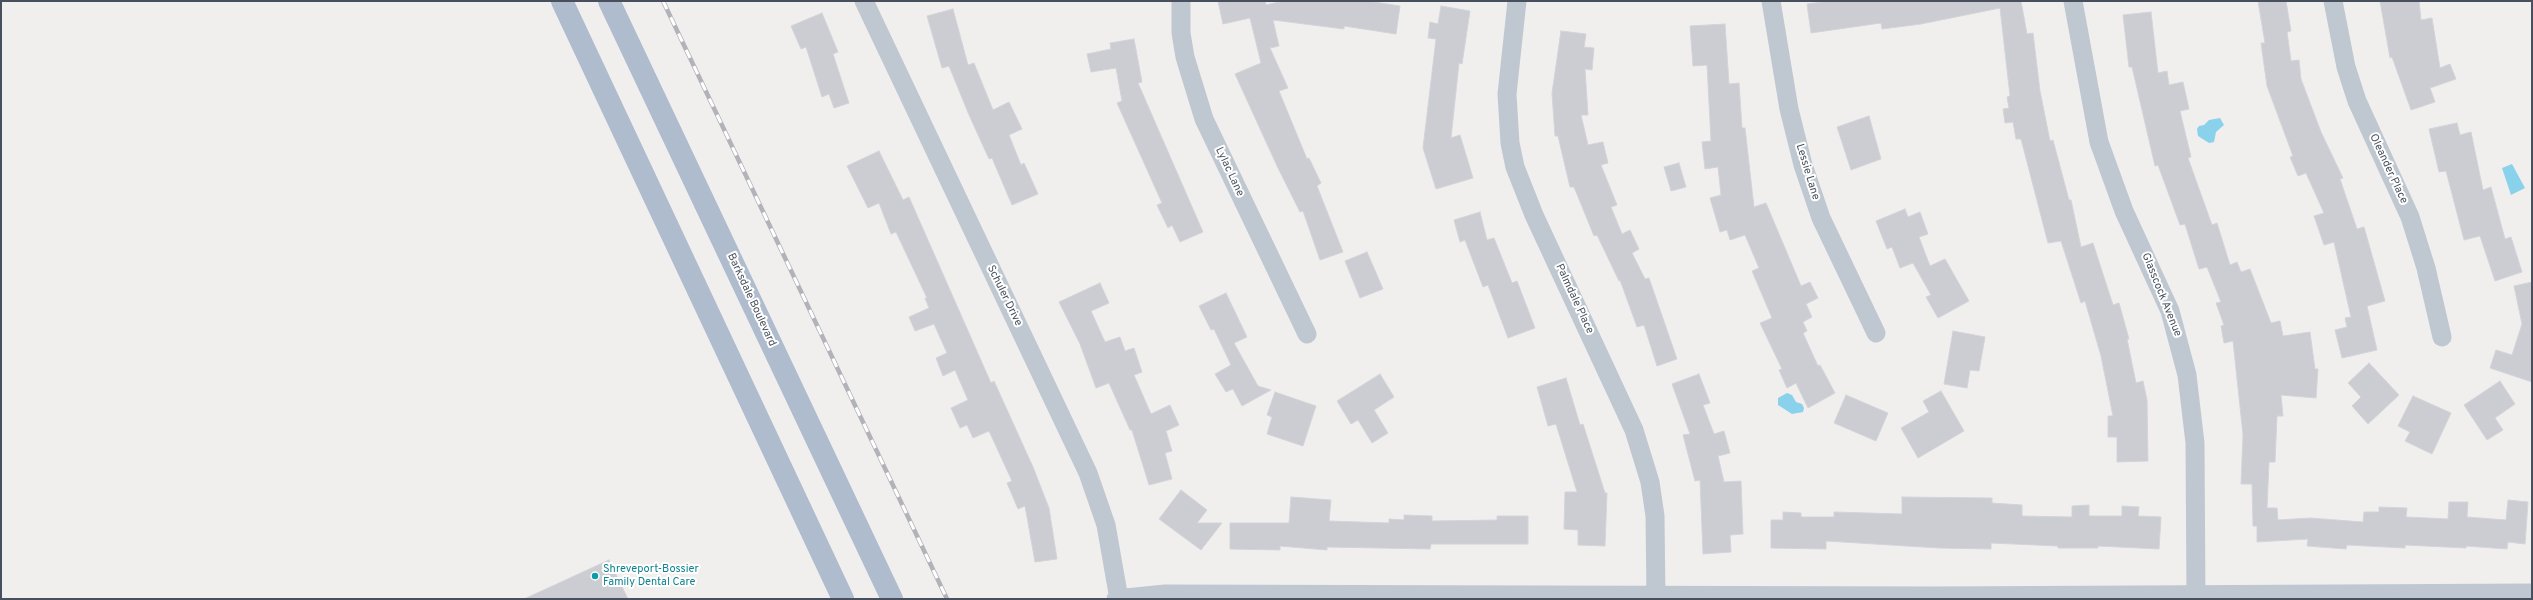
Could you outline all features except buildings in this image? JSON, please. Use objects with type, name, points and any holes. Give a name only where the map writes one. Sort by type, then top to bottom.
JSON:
[{"type":"main road","points":[[562,1],[843,599]]},
{"type":"main road","name":"Barksdale Boulevard","points":[[609,1],[892,599]]},
{"type":"street","name":"Schuler Drive","points":[[864,1],[1088,473],[1106,525],[1118,599]]},
{"type":"street","name":"Lylac Lane","points":[[1181,1],[1181,33],[1186,58],[1204,119],[1307,334]]},
{"type":"street","name":"Palmdale Place","points":[[1517,1],[1506,94],[1510,143],[1515,167],[1534,215],[1634,430],[1650,482],[1655,516],[1656,596]]},
{"type":"street","name":"Lessie Lane","points":[[1771,1],[1790,109],[1803,165],[1821,218],[1876,332]]},
{"type":"street","name":"Glasscock Avenue","points":[[2073,1],[2099,142],[2124,211],[2170,312],[2187,375],[2195,443],[2196,597]]},
{"type":"street","name":"Oleander Place","points":[[2333,1],[2346,68],[2357,101],[2410,217],[2426,268],[2442,337]]},
{"type":"street","points":[[1118,599],[1165,594],[1280,596],[1934,598],[2452,596],[2532,593]]},
{"type":"water","points":[[2220,118],[2224,125],[2216,132],[2214,142],[2209,143],[2198,136],[2197,129],[2199,126],[2204,125],[2209,120]]},
{"type":"water","points":[[2512,164],[2525,188],[2511,195],[2502,168]]},
{"type":"water","points":[[1787,393],[1792,395],[1796,402],[1802,404],[1804,408],[1803,412],[1792,414],[1778,405],[1778,398]]},
{"type":"railway","points":[[663,1],[947,599]]},
{"type":"place","name":"Shreveport-Bossier Family Dental Care","points":[[595,576]]}]
